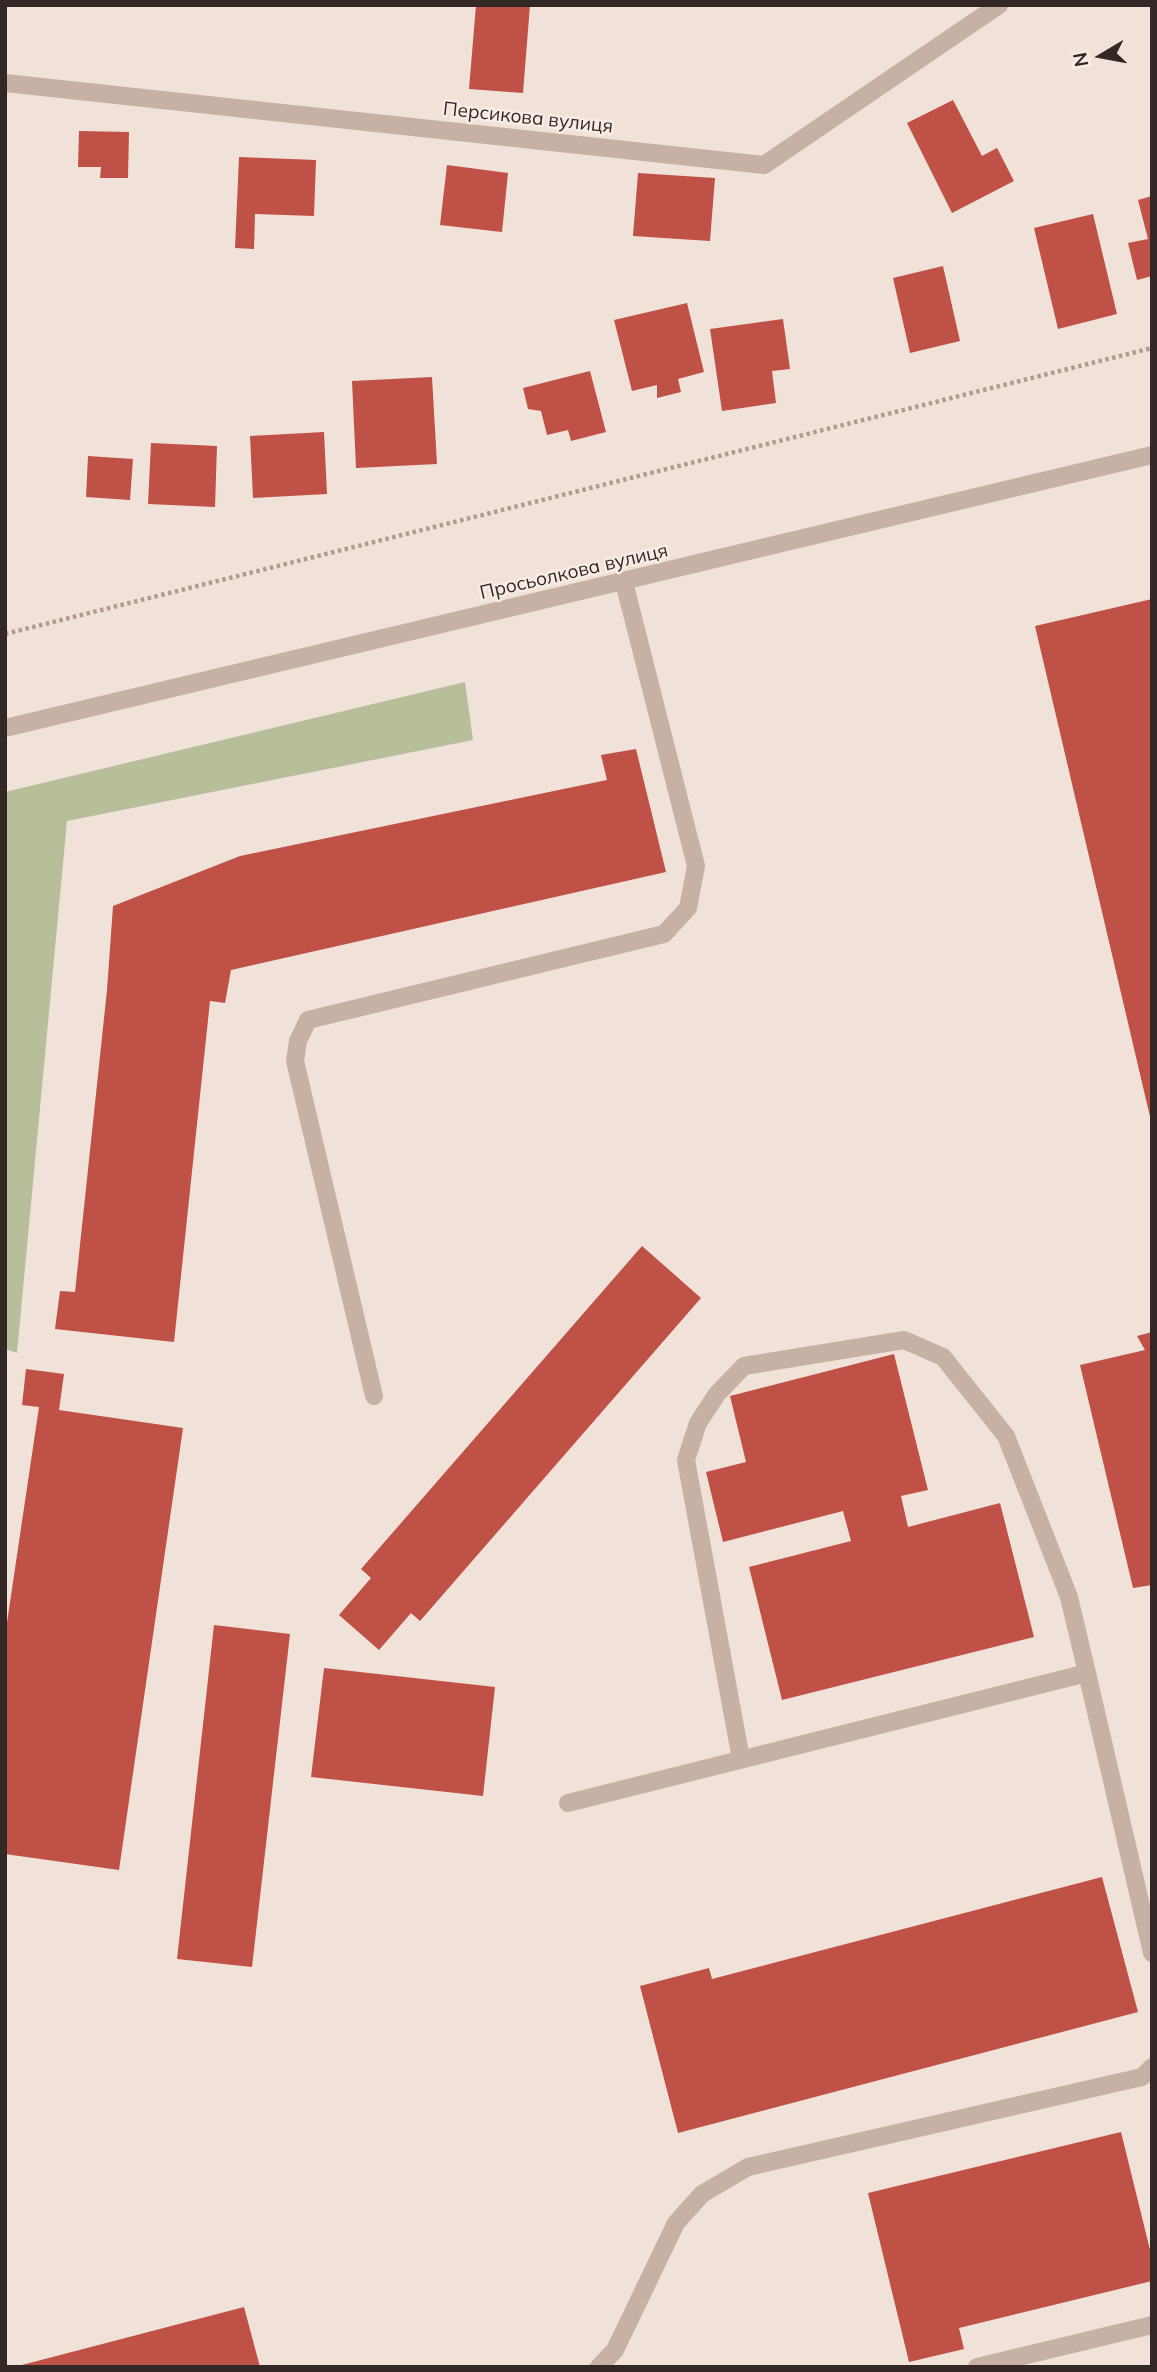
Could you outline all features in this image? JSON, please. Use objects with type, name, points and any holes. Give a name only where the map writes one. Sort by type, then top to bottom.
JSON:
[{"type":"street","name":"Персикова вулиця","points":[[5,83],[764,165],[999,5]]},
{"type":"street","name":"Просьолкова вулиця","points":[[5,728],[1152,455]]},
{"type":"street","points":[[374,1396],[295,1061],[298,1041],[308,1020],[664,934],[688,908],[696,866],[624,582]]},
{"type":"street","points":[[741,1759],[686,1460],[698,1423],[717,1394],[744,1366],[904,1340],[943,1357],[1006,1436],[1069,1597],[1152,1953]]},
{"type":"street","points":[[568,1802],[1087,1674]]},
{"type":"street","points":[[599,2367],[615,2350],[677,2223],[702,2194],[748,2167],[1142,2077],[1152,2067]]},
{"type":"street","points":[[977,2367],[1152,2325]]},
{"type":"path","points":[[5,634],[1152,348]]},
{"type":"green space","points":[[465,682],[473,740],[67,821],[17,1353],[5,1349],[5,792]]},
{"type":"building","points":[[476,5],[530,5],[523,93],[469,89]]},
{"type":"building","points":[[953,100],[982,156],[997,148],[1014,181],[952,213],[907,123]]},
{"type":"building","points":[[79,131],[129,132],[128,178],[100,178],[101,167],[78,167]]},
{"type":"building","points":[[239,157],[316,160],[314,216],[255,214],[254,249],[235,248]]},
{"type":"building","points":[[447,165],[508,173],[502,232],[440,225]]},
{"type":"building","points":[[638,173],[715,178],[710,241],[633,236]]},
{"type":"building","points":[[1152,196],[1152,276],[1137,280],[1128,243],[1148,239],[1138,200]]},
{"type":"building","points":[[1093,214],[1117,314],[1058,329],[1034,228]]},
{"type":"building","points":[[943,266],[960,341],[910,353],[893,278]]},
{"type":"building","points":[[687,303],[704,372],[678,379],[681,392],[657,398],[657,385],[632,391],[614,320]]},
{"type":"building","points":[[783,319],[790,369],[772,371],[776,403],[722,411],[710,329]]},
{"type":"building","points":[[590,371],[606,432],[571,441],[568,430],[547,435],[541,411],[528,409],[523,388]]},
{"type":"building","points":[[432,377],[437,464],[356,468],[352,381]]},
{"type":"building","points":[[324,432],[327,494],[253,498],[250,436]]},
{"type":"building","points":[[151,443],[217,446],[215,507],[148,504]]},
{"type":"building","points":[[88,456],[133,459],[130,500],[86,497]]},
{"type":"building","points":[[1152,599],[1152,1121],[1151,1121],[1035,626]]},
{"type":"building","points":[[636,749],[666,872],[231,970],[225,1003],[210,1001],[174,1342],[55,1329],[60,1291],[75,1292],[107,990],[113,906],[240,856],[607,780],[601,755]]},
{"type":"building","points":[[642,1246],[701,1298],[420,1621],[411,1613],[379,1650],[339,1615],[371,1578],[361,1569]]},
{"type":"building","points":[[1152,1332],[1152,1585],[1133,1588],[1080,1365],[1145,1350],[1137,1336]]},
{"type":"building","points":[[894,1354],[928,1490],[901,1496],[908,1527],[1000,1503],[1034,1637],[782,1700],[749,1567],[851,1541],[843,1511],[723,1542],[706,1472],[746,1462],[730,1396]]},
{"type":"building","points":[[26,1369],[64,1374],[59,1410],[183,1428],[119,1870],[5,1854],[5,1636],[39,1407],[22,1405]]},
{"type":"building","points":[[214,1625],[290,1634],[252,1967],[177,1959]]},
{"type":"building","points":[[324,1668],[495,1687],[483,1796],[311,1777]]},
{"type":"building","points":[[1102,1877],[1138,2012],[678,2133],[640,1986],[709,1968],[712,1979]]},
{"type":"building","points":[[1121,2132],[1152,2258],[1152,2281],[959,2328],[964,2349],[909,2362],[868,2193]]},
{"type":"building","points":[[244,2307],[260,2367],[18,2367],[18,2366]]}]
